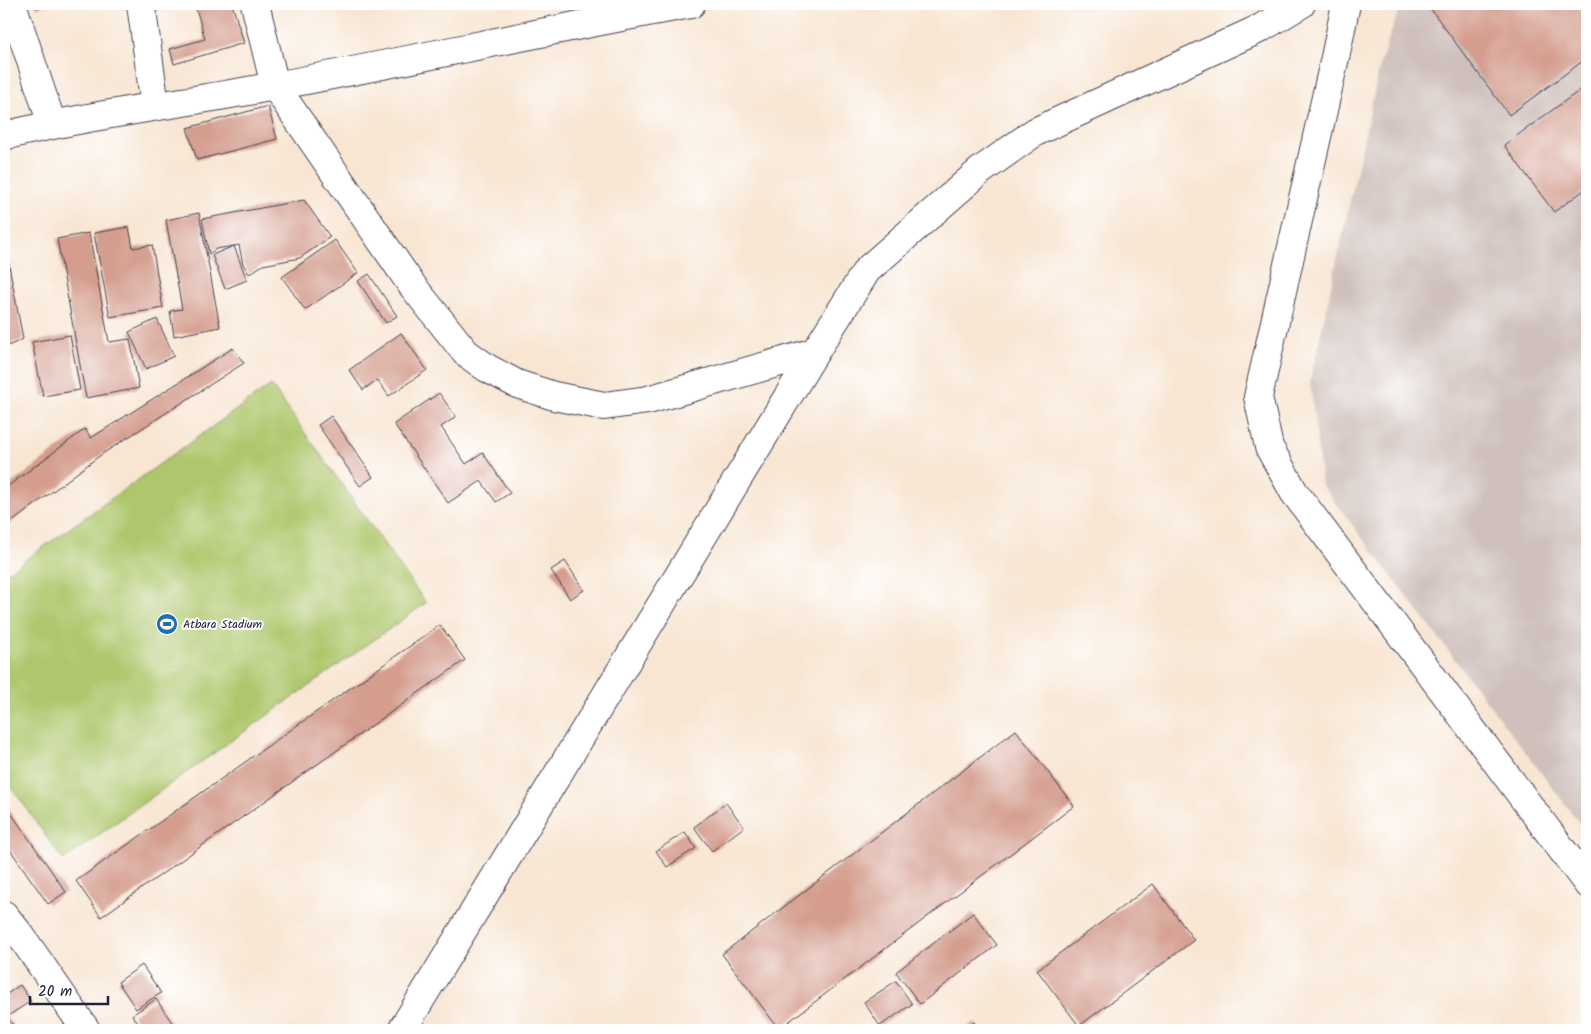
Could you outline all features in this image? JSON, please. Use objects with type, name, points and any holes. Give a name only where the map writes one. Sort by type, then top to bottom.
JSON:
[{"type":"street","points":[[12,4],[52,124]]},
{"type":"street","points":[[140,4],[155,106]]},
{"type":"street","points":[[255,4],[275,86],[410,284],[466,353],[487,368],[517,384],[554,396],[604,406],[648,400],[815,352]]},
{"type":"street","points":[[4,136],[52,124],[275,86],[565,27],[691,4]]},
{"type":"street","points":[[402,1030],[815,352],[867,270],[980,170],[1035,132],[1261,28],[1301,4]]},
{"type":"street","points":[[1346,4],[1258,397],[1269,447],[1294,492],[1587,883]]},
{"type":"street","points":[[4,915],[21,936],[86,1030]]},
{"type":"shaded area","points":[[1401,4],[1587,4],[1587,833],[1322,485],[1310,382],[1381,61]]},
{"type":"green space","points":[[271,385],[426,603],[63,860],[4,777],[4,575]]},
{"type":"building","points":[[35,4],[48,4],[37,8]]},
{"type":"building","points":[[232,4],[244,43],[174,64],[170,49],[205,39],[195,5]]},
{"type":"building","points":[[1427,4],[1587,4],[1587,58],[1509,115]]},
{"type":"building","points":[[1587,85],[1587,188],[1554,212],[1504,145]]},
{"type":"building","points":[[268,106],[277,139],[197,160],[187,128]]},
{"type":"building","points":[[304,200],[330,237],[300,258],[263,265],[249,274],[243,264],[239,245],[216,249],[209,254],[202,219]]},
{"type":"building","points":[[199,213],[220,327],[174,336],[170,311],[182,309],[166,220]]},
{"type":"building","points":[[129,227],[133,248],[152,245],[163,308],[110,317],[94,233]]},
{"type":"building","points":[[89,233],[109,342],[130,339],[139,388],[86,398],[57,239]]},
{"type":"building","points":[[4,239],[23,339],[4,348]]},
{"type":"building","points":[[335,240],[358,273],[305,310],[282,277]]},
{"type":"building","points":[[234,246],[247,280],[225,289],[212,255]]},
{"type":"building","points":[[369,274],[397,316],[386,323],[358,281]]},
{"type":"building","points":[[157,319],[174,356],[146,369],[129,332]]},
{"type":"building","points":[[401,333],[427,370],[389,396],[377,380],[363,390],[349,370]]},
{"type":"building","points":[[70,335],[80,390],[43,396],[32,342]]},
{"type":"building","points":[[233,348],[244,363],[102,454],[4,528],[4,503],[8,499],[4,494],[4,489],[85,429],[91,438]]},
{"type":"building","points":[[439,393],[456,417],[441,427],[466,464],[483,453],[510,493],[496,502],[481,481],[448,503],[394,424]]},
{"type":"building","points":[[331,416],[373,477],[360,486],[318,425]]},
{"type":"building","points":[[565,561],[584,590],[570,599],[551,570]]},
{"type":"building","points":[[440,625],[465,660],[101,917],[76,881]]},
{"type":"building","points":[[1016,730],[1074,806],[779,1029],[722,954]]},
{"type":"building","points":[[4,803],[66,892],[48,904],[4,841]]},
{"type":"building","points":[[726,803],[744,827],[712,851],[694,827]]},
{"type":"building","points":[[685,832],[696,848],[667,867],[656,851]]},
{"type":"building","points":[[1153,884],[1194,940],[1079,1026],[1037,970]]},
{"type":"building","points":[[973,913],[997,945],[920,1004],[896,972]]},
{"type":"building","points":[[142,965],[161,993],[136,1009],[118,982]]},
{"type":"building","points":[[896,981],[912,1004],[880,1026],[864,1002]]},
{"type":"building","points":[[20,985],[31,1001],[8,1016],[4,1008],[4,996]]},
{"type":"building","points":[[156,999],[175,1027],[170,1030],[143,1030],[132,1015]]},
{"type":"building","points":[[6,1016],[17,1030],[4,1030],[4,1018]]},
{"type":"building","points":[[974,1022],[980,1030],[964,1030]]},
{"type":"building","points":[[182,1025],[186,1030],[175,1030]]},
{"type":"place","name":"Atbara Stadium","points":[[167,624]]}]
